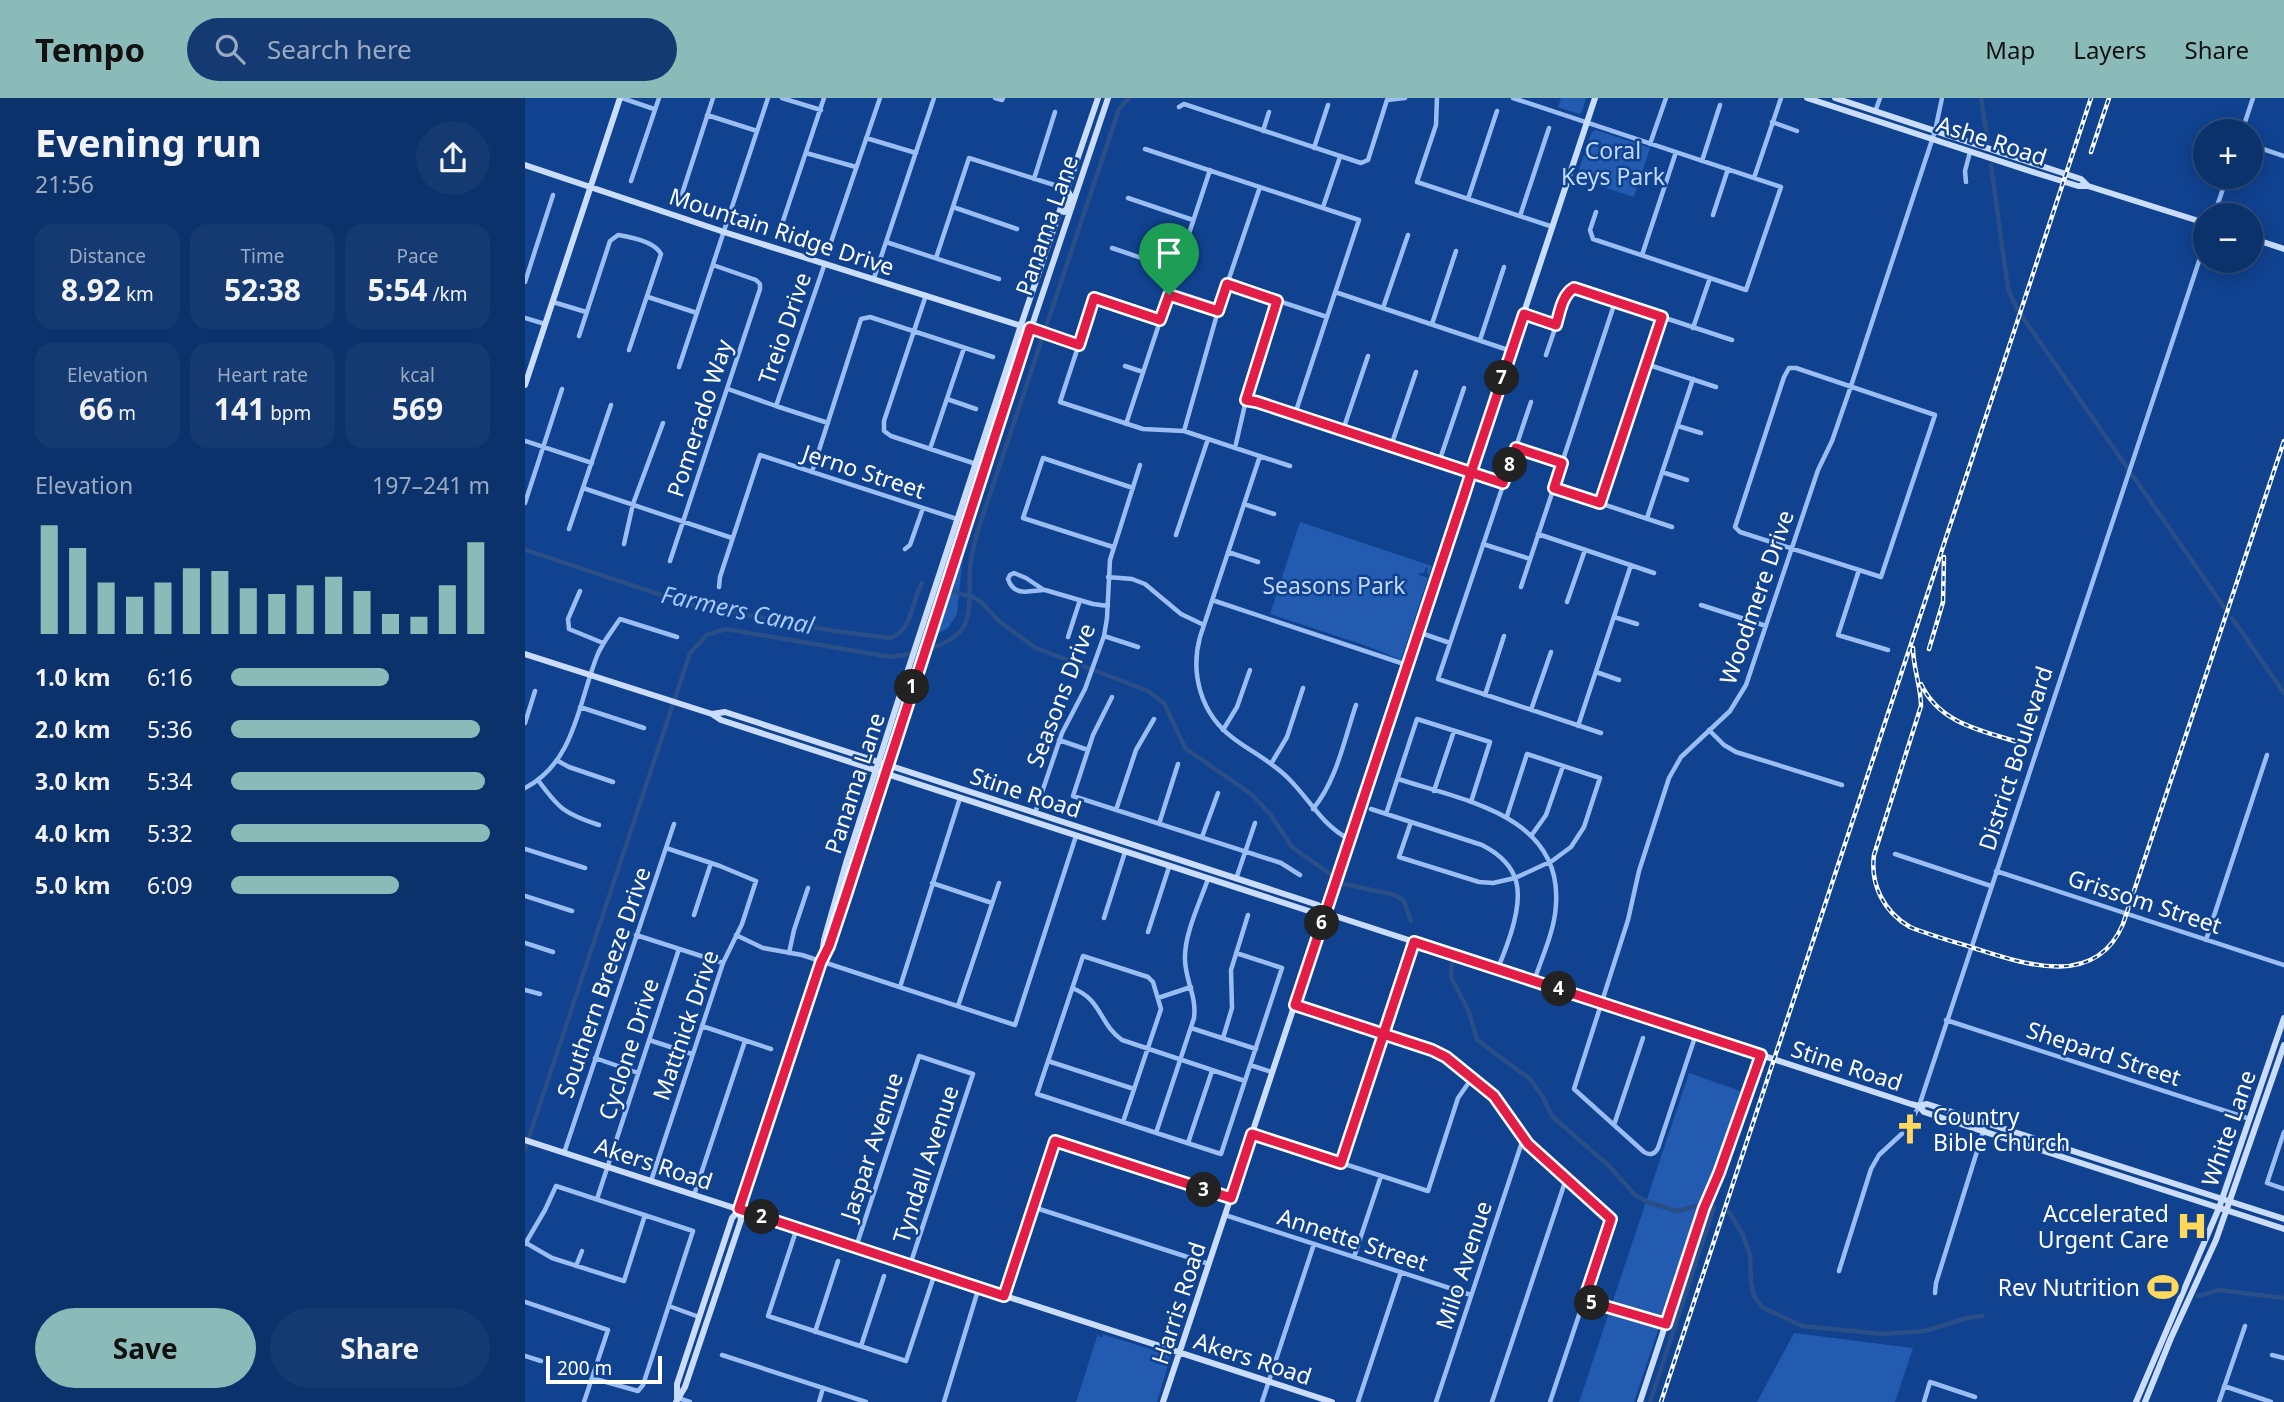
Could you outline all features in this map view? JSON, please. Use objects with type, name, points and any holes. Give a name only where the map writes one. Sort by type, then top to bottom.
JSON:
[{"type":"main road","points":[[525,385],[589,186],[621,98]]},
{"type":"main road","name":"Panama Lane","points":[[821,962],[824,940],[857,828],[1098,98]]},
{"type":"main road","name":"Panama Lane","points":[[676,1400],[677,1384],[732,1218],[739,1209],[821,962],[829,946],[974,497],[1108,98]]},
{"type":"main road","name":"Harris Road","points":[[1163,1402],[1595,98]]},
{"type":"main road","name":"Ashe Road","points":[[1807,98],[1994,160],[2193,219]]},
{"type":"main road","name":"Ashe Road","points":[[1835,98],[2081,179],[2088,186]]},
{"type":"main road","points":[[1838,109],[1848,108],[1872,114],[1875,112]]},
{"type":"main road","name":"Mountain Ridge Drive","points":[[525,165],[724,232],[1030,328]]},
{"type":"main road","points":[[1066,220],[1063,216],[1070,195],[1067,190]]},
{"type":"main road","points":[[2263,242],[2284,249]]},
{"type":"main road","points":[[974,497],[979,470],[976,464]]},
{"type":"main road","points":[[957,519],[958,534],[961,538]]},
{"type":"main road","name":"Stine Road","points":[[525,654],[1169,867],[1315,913],[1326,913],[1919,1106],[1927,1104],[1986,1123],[2131,1179],[2284,1229]]},
{"type":"main road","name":"Stine Road","points":[[712,714],[725,712],[1318,905],[1326,913]]},
{"type":"main road","points":[[1000,810],[1029,816],[1034,814]]},
{"type":"main road","points":[[856,863],[854,855],[857,828]]},
{"type":"main road","points":[[1076,836],[1084,834],[1107,837]]},
{"type":"main road","points":[[846,863],[849,871],[846,895]]},
{"type":"main road","points":[[1207,879],[1215,877],[1253,884]]},
{"type":"main road","name":"White Lane","points":[[2136,1401],[2219,1208],[2284,1018]]},
{"type":"main road","name":"White Lane","points":[[2146,1399],[2228,1211],[2284,1045]]},
{"type":"main road","points":[[1640,1402],[1704,1208],[1761,1055]]},
{"type":"main road","name":"Stine Road","points":[[1919,1106],[1924,1112],[2037,1148],[2067,1154]]},
{"type":"main road","points":[[2249,1150],[2253,1124],[2250,1119]]},
{"type":"main road","name":"Akers Road","points":[[525,1140],[1332,1402]]},
{"type":"main road","points":[[2067,1154],[2102,1161],[2284,1219]]},
{"type":"main road","points":[[2131,1179],[2138,1177],[2169,1183]]},
{"type":"main road","name":"Panama Lane","points":[[676,1400],[685,1387],[741,1220],[739,1209]]},
{"type":"main road","points":[[2187,1303],[2187,1294],[2197,1272],[2195,1266]]},
{"type":"main road","points":[[698,1349],[702,1322],[700,1317]]},
{"type":"main road","points":[[2146,1399],[2148,1384],[2157,1361],[2156,1353]]},
{"type":"street","points":[[621,98],[655,109]]},
{"type":"street","points":[[631,181],[659,98]]},
{"type":"street","points":[[681,197],[713,98]]},
{"type":"street","points":[[679,367],[768,98]]},
{"type":"street","points":[[782,98],[821,110]]},
{"type":"street","points":[[781,227],[824,98]]},
{"type":"street","points":[[830,246],[880,98]]},
{"type":"street","points":[[874,278],[934,98]]},
{"type":"street","points":[[995,98],[1002,99]]},
{"type":"street","points":[[1179,107],[1184,104],[1361,163],[1368,160],[1387,100],[1405,98]]},
{"type":"street","points":[[1437,98],[1436,125],[1417,182],[1553,227]]},
{"type":"street","points":[[1513,98],[1529,101],[1781,187],[1746,290],[1591,237],[1590,230],[1596,212]]},
{"type":"street","points":[[1650,144],[1665,98]]},
{"type":"street","points":[[1754,178],[1781,98]]},
{"type":"street","points":[[1875,112],[1880,98]]},
{"type":"street","name":"Woodmere Drive","points":[[1614,1125],[1574,1089],[1628,920],[1639,871],[1669,778],[1681,757],[1730,711],[1742,695],[1818,470],[1832,441],[1851,386],[1935,131],[1941,98]]},
{"type":"street","points":[[2246,119],[2253,98]]},
{"type":"street","points":[[1314,148],[1328,105]]},
{"type":"street","points":[[1702,160],[1720,105]]},
{"type":"street","points":[[1468,199],[1497,111]]},
{"type":"street","points":[[1034,179],[1055,112]]},
{"type":"street","points":[[1263,131],[1269,112]]},
{"type":"street","points":[[707,115],[757,131]]},
{"type":"street","points":[[1772,122],[1797,131]]},
{"type":"street","points":[[1520,216],[1549,128]]},
{"type":"street","points":[[866,138],[916,153]]},
{"type":"street","points":[[1145,149],[1359,220],[1295,414]]},
{"type":"street","points":[[2263,149],[2284,156]]},
{"type":"street","points":[[1642,256],[1676,152]]},
{"type":"street","points":[[1966,182],[1965,171],[1970,152]]},
{"type":"street","points":[[806,153],[856,167]]},
{"type":"street","points":[[1323,208],[1340,157]]},
{"type":"street","points":[[936,258],[969,158],[1067,190]]},
{"type":"street","points":[[1713,215],[1728,169]]},
{"type":"street","points":[[1126,424],[1210,170]]},
{"type":"street","points":[[1184,431],[1218,311],[1260,187]]},
{"type":"street","points":[[525,282],[553,195]]},
{"type":"street","points":[[1128,198],[1193,220]]},
{"type":"street","points":[[953,207],[1017,229]]},
{"type":"street","points":[[1384,308],[1408,235]]},
{"type":"street","points":[[579,335],[605,253],[613,237],[624,236],[654,246],[661,254],[629,350]]},
{"type":"street","points":[[886,242],[999,279]]},
{"type":"street","points":[[1112,248],[1177,270]]},
{"type":"street","points":[[1432,324],[1456,251]]},
{"type":"street","name":"Treio Drive","points":[[776,406],[825,262]]},
{"type":"street","name":"Pomerado Way","points":[[670,561],[760,284],[713,265]]},
{"type":"street","points":[[1480,340],[1504,267]]},
{"type":"street","name":"District Boulevard","points":[[1839,1270],[1871,1169],[1879,1155],[1907,1129],[1919,1106],[2195,273]]},
{"type":"street","points":[[1693,328],[1710,278]]},
{"type":"street","points":[[1227,284],[1327,317]]},
{"type":"street","points":[[1546,355],[1569,290],[1574,288],[1732,340]]},
{"type":"street","points":[[1335,292],[1511,351]]},
{"type":"street","points":[[926,295],[884,421],[884,431],[891,436],[976,464]]},
{"type":"street","points":[[1169,295],[1218,311]]},
{"type":"street","points":[[648,297],[697,313]]},
{"type":"street","points":[[1160,320],[1094,298],[1060,402],[1143,429],[1184,431],[1290,466]]},
{"type":"street","points":[[552,301],[586,312]]},
{"type":"street","points":[[1235,448],[1246,400],[1277,301]]},
{"type":"street","points":[[1521,587],[1615,302]]},
{"type":"street","points":[[1524,314],[1556,325]]},
{"type":"street","points":[[812,472],[861,319],[870,317],[993,357]]},
{"type":"street","points":[[1600,503],[1662,317]]},
{"type":"street","points":[[525,318],[545,324]]},
{"type":"street","points":[[1030,328],[1079,345]]},
{"type":"street","points":[[930,449],[964,348]]},
{"type":"street","points":[[1343,430],[1368,356]]},
{"type":"street","points":[[1646,363],[1716,387]]},
{"type":"street","points":[[1125,366],[1143,372]]},
{"type":"street","points":[[1789,368],[1851,386],[1935,415],[1881,577],[1740,532],[1735,527],[1789,368]]},
{"type":"street","points":[[1391,446],[1416,372]]},
{"type":"street","points":[[1647,519],[1693,379]]},
{"type":"street","points":[[1440,462],[1464,388]]},
{"type":"street","name":"Treio Drive","points":[[727,389],[828,423]]},
{"type":"street","points":[[525,503],[562,390]]},
{"type":"street","points":[[947,399],[976,409]]},
{"type":"street","points":[[1246,400],[1503,483]]},
{"type":"street","points":[[1531,402],[1438,679],[1601,733]]},
{"type":"street","points":[[569,528],[611,405]]},
{"type":"street","points":[[624,544],[633,504],[663,423]]},
{"type":"street","points":[[1678,425],[1701,433]]},
{"type":"street","points":[[1177,535],[1208,439]]},
{"type":"street","points":[[525,441],[592,463]]},
{"type":"street","points":[[1516,448],[1562,463]]},
{"type":"street","name":"Jerno Street","points":[[732,538],[759,456],[957,519]]},
{"type":"street","points":[[1260,456],[1196,654],[1198,683],[1207,708],[1223,730],[1288,778],[1327,824],[1349,839]]},
{"type":"street","points":[[1113,547],[1023,517],[1043,458],[1133,488]]},
{"type":"street","name":"Seasons Drive","points":[[1034,814],[1059,740],[1090,676],[1104,636],[1113,547],[1140,466]]},
{"type":"street","points":[[1662,472],[1687,480]]},
{"type":"street","points":[[583,488],[732,538],[719,587]]},
{"type":"street","points":[[1554,488],[1672,527]]},
{"type":"street","points":[[1244,504],[1274,514]]},
{"type":"street","points":[[905,550],[910,545],[923,508]]},
{"type":"street","points":[[1538,534],[1654,573]]},
{"type":"street","points":[[1483,544],[1530,559]]},
{"type":"street","points":[[1567,602],[1585,550]]},
{"type":"street","points":[[1228,552],[1258,562]]},
{"type":"street","points":[[1578,726],[1631,565]]},
{"type":"street","points":[[1859,570],[1838,635],[1888,650]]},
{"type":"street","points":[[1044,590],[1020,592],[1011,586],[1009,577],[1014,573],[1044,590],[1108,606]]},
{"type":"street","points":[[1108,577],[1132,579],[1145,584],[1181,614],[1204,625]]},
{"type":"street","points":[[580,591],[568,619],[569,629],[603,643]]},
{"type":"street","points":[[1068,637],[1080,600]]},
{"type":"street","points":[[1212,600],[1407,665]]},
{"type":"street","points":[[1701,605],[1766,626]]},
{"type":"street","points":[[1614,617],[1637,625]]},
{"type":"street","points":[[525,788],[558,761],[568,744],[603,643],[620,619],[677,637]]},
{"type":"street","points":[[1418,632],[1450,643]]},
{"type":"street","points":[[1104,636],[1137,647]]},
{"type":"street","points":[[1485,695],[1504,636]]},
{"type":"street","points":[[1531,710],[1551,652]]},
{"type":"street","points":[[1223,730],[1237,707],[1250,670]]},
{"type":"street","points":[[1596,672],[1619,680]]},
{"type":"street","points":[[1271,764],[1287,737],[1303,688]]},
{"type":"street","points":[[525,723],[535,691]]},
{"type":"street","points":[[1112,697],[1093,734],[1073,796],[1281,863],[1300,875]]},
{"type":"street","points":[[1313,809],[1332,778],[1356,705]]},
{"type":"street","points":[[580,707],[645,728]]},
{"type":"street","points":[[1116,810],[1136,750],[1154,719]]},
{"type":"street","points":[[1386,814],[1417,719],[1490,743],[1471,802]]},
{"type":"street","points":[[1709,730],[1724,745],[1736,752],[1842,785]]},
{"type":"street","points":[[1434,791],[1454,731]]},
{"type":"street","points":[[1059,740],[1088,750]]},
{"type":"street","points":[[1411,822],[1399,857],[1479,882],[1493,883],[1515,878],[1549,863],[1565,852],[1581,833],[1599,778],[1527,754],[1507,816]]},
{"type":"street","points":[[2206,940],[2267,755]]},
{"type":"street","points":[[558,761],[613,782]]},
{"type":"street","points":[[1159,824],[1178,764]]},
{"type":"street","points":[[1531,836],[1546,815],[1563,766]]},
{"type":"street","points":[[1398,779],[1507,816],[1531,836],[1549,863],[1555,885],[1555,913],[1534,981]]},
{"type":"street","points":[[538,780],[561,809],[599,825]]},
{"type":"street","points":[[1202,837],[1217,793]]},
{"type":"street","points":[[900,987],[960,799]]},
{"type":"street","points":[[1371,809],[1489,849],[1502,859],[1515,878],[1519,905],[1497,969]]},
{"type":"street","points":[[1235,878],[1255,823]]},
{"type":"street","name":"Southern Breeze Drive","points":[[564,1153],[674,824]]},
{"type":"street","points":[[736,935],[763,948],[821,962],[1015,1025],[1076,836]]},
{"type":"street","points":[[666,848],[711,863],[694,915]]},
{"type":"street","points":[[525,849],[585,868]]},
{"type":"street","points":[[1104,918],[1125,852]]},
{"type":"street","points":[[1895,855],[1991,886]]},
{"type":"street","name":"Mattnick Drive","points":[[651,1181],[723,963],[756,881],[711,863]]},
{"type":"street","points":[[1148,932],[1169,867]]},
{"type":"street","name":"Grissom Street","points":[[1996,871],[2284,965]]},
{"type":"street","points":[[1156,1133],[1191,1028],[1195,1004],[1185,963],[1185,950],[1207,879]]},
{"type":"street","points":[[932,883],[992,902]]},
{"type":"street","points":[[958,1006],[999,883]]},
{"type":"street","points":[[789,953],[808,888]]},
{"type":"street","points":[[525,896],[572,911]]},
{"type":"street","points":[[1223,1038],[1232,1008],[1230,976],[1248,915]]},
{"type":"street","points":[[636,935],[723,963]]},
{"type":"street","points":[[1341,1163],[1414,942]]},
{"type":"street","points":[[525,943],[553,952]]},
{"type":"street","name":"Cyclone Drive","points":[[597,1199],[679,949]]},
{"type":"street","points":[[1123,1122],[1161,1009],[1153,982],[1148,977],[1083,956],[1037,1094],[1221,1154],[1282,968],[1236,953]]},
{"type":"street","points":[[1158,998],[1191,987]]},
{"type":"street","points":[[1072,989],[1093,1001],[1109,1028],[1128,1043],[1245,1082]]},
{"type":"street","points":[[525,990],[540,994]]},
{"type":"street","points":[[1295,1005],[1439,1053],[1500,1102],[1523,1139],[1611,1219],[1550,1402]]},
{"type":"street","name":"Shepard Street","points":[[1947,1020],[2250,1119]]},
{"type":"street","points":[[702,1026],[771,1049]]},
{"type":"street","points":[[1191,1028],[1256,1049]]},
{"type":"street","points":[[1643,1038],[1614,1125],[1644,1152],[1652,1154],[1658,1148],[1696,1034]]},
{"type":"street","points":[[649,1040],[692,1054]]},
{"type":"street","points":[[694,1195],[745,1041]]},
{"type":"street","name":"Tyndall Avenue","points":[[910,1265],[974,1074],[919,1056]]},
{"type":"street","name":"Jaspar Avenue","points":[[856,1247],[919,1056]]},
{"type":"street","points":[[595,1059],[638,1073]]},
{"type":"street","points":[[1048,1061],[1134,1089]]},
{"type":"street","points":[[1250,1065],[1272,1072]]},
{"type":"street","points":[[1188,1143],[1212,1071]]},
{"type":"street","points":[[1252,1134],[1427,1191],[1458,1098],[1472,1077]]},
{"type":"street","points":[[1935,1293],[1986,1123]]},
{"type":"street","points":[[2284,1132],[2267,1183],[2284,1189]]},
{"type":"street","name":"Milo Avenue","points":[[1436,1402],[1523,1139]]},
{"type":"street","points":[[1004,1296],[1055,1141],[1231,1198]]},
{"type":"street","points":[[1355,1258],[1381,1176]]},
{"type":"street","points":[[1492,1402],[1566,1179]]},
{"type":"street","points":[[592,1378],[638,1391],[643,1385],[694,1231],[597,1199],[556,1186],[542,1217],[525,1243],[543,1254],[624,1281],[645,1215]]},
{"type":"street","points":[[1033,1207],[1209,1264]]},
{"type":"street","name":"Annette Street","points":[[1225,1215],[1471,1296]]},
{"type":"street","points":[[797,1228],[768,1317],[907,1362],[935,1273]]},
{"type":"street","points":[[1262,1402],[1314,1244]]},
{"type":"street","points":[[576,1266],[582,1251]]},
{"type":"street","points":[[815,1332],[838,1261]]},
{"type":"street","points":[[1358,1402],[1401,1272]]},
{"type":"street","points":[[861,1346],[884,1276]]},
{"type":"street","points":[[944,1402],[979,1287]]},
{"type":"street","points":[[1584,1300],[1666,1324]]},
{"type":"street","points":[[525,1302],[608,1330],[584,1402]]},
{"type":"street","points":[[669,1306],[700,1317]]},
{"type":"street","points":[[2219,1402],[2245,1326]]},
{"type":"street","points":[[722,1355],[866,1402]]},
{"type":"street","points":[[2271,1355],[2284,1358]]},
{"type":"street","points":[[525,1356],[541,1361]]},
{"type":"street","points":[[1924,1402],[1930,1382],[1975,1397]]},
{"type":"street","points":[[2224,1386],[2271,1402]]},
{"type":"street","points":[[819,1402],[823,1388]]},
{"type":"street","points":[[676,1400],[690,1402]]},
{"type":"green space","points":[[1561,98],[1586,98],[1582,112],[1579,114],[1558,107]]},
{"type":"green space","name":"Coral Keys Park","points":[[1596,130],[1650,148],[1634,197],[1576,178],[1592,132]]},
{"type":"green space","name":"Seasons Park","points":[[1300,522],[1432,566],[1429,575],[1426,567],[1424,573],[1419,573],[1428,578],[1401,660],[1270,614]]},
{"type":"green space","points":[[971,523],[962,563],[957,614],[948,628],[934,636]]},
{"type":"green space","points":[[1689,1073],[1743,1092],[1715,1174],[1703,1196],[1634,1402],[1579,1402]]},
{"type":"green space","points":[[1794,1333],[1913,1348],[1895,1402],[1757,1402]]},
{"type":"green space","points":[[1098,1334],[1100,1337],[1103,1337],[1102,1334],[1166,1354],[1170,1358],[1157,1402],[1076,1402]]},
{"type":"waterway","points":[[525,1149],[690,653],[707,635],[726,629],[891,657],[942,644],[959,633],[964,626],[969,605],[971,562],[978,530],[1119,109],[1129,98]]},
{"type":"waterway","points":[[1981,98],[1988,142]]},
{"type":"waterway","points":[[1991,165],[2008,289],[2017,309],[2224,607]]},
{"type":"waterway","name":"Farmers Canal","points":[[525,550],[689,604],[834,631],[890,638],[903,629],[922,583]]},
{"type":"waterway","name":"Farmers Canal","points":[[949,589],[970,595],[982,603],[1000,622],[1036,648],[1148,691],[1164,703],[1185,748],[1251,794],[1270,814],[1292,847],[1344,884],[1395,895],[1404,901],[1411,921]]},
{"type":"waterway","points":[[2232,618],[2284,693]]},
{"type":"waterway","name":"Farmers Canal","points":[[1452,964],[1451,977],[1469,1012],[1477,1040],[1530,1079],[1552,1116],[1609,1166],[1635,1195],[1647,1202],[1677,1211],[1700,1205]]},
{"type":"waterway","points":[[1650,1402],[1714,1207]]},
{"type":"waterway","name":"Farmers Canal","points":[[1729,1212],[1743,1235],[1750,1255],[1754,1296],[1762,1307],[1802,1326],[1883,1334],[1925,1331],[1982,1316]]},
{"type":"waterway","name":"Farmers Canal","points":[[2198,1296],[2219,1290],[2284,1298]]},
{"type":"railway","points":[[1661,1402],[2091,98]]},
{"type":"railway","points":[[2091,152],[2109,98]]},
{"type":"railway","points":[[1913,648],[1921,706],[1874,855],[1874,877],[1886,906],[1910,927],[2017,961],[2059,966],[2078,964],[2096,957],[2111,944],[2123,924],[2284,441]]},
{"type":"railway","points":[[1929,649],[1943,602],[1944,557]]},
{"type":"railway","points":[[1921,684],[1929,698],[1952,718],[1965,725],[2024,744]]},
{"type":"place","name":"Country Bible Church","points":[[1910,1129]]},
{"type":"place","name":"Accelerated Urgent Care","points":[[2192,1226]]},
{"type":"place","name":"Rev Nutrition","points":[[2163,1287]]},
{"type":"route","points":[[1169,295],[1160,320],[1094,298],[1079,345],[1030,328],[846,895],[739,1209],[1004,1296],[1055,1141],[1231,1198],[1252,1134],[1341,1163],[1384,1034],[1414,942],[1761,1055],[1719,1173],[1707,1199],[1666,1324],[1584,1300],[1611,1219],[1528,1144],[1500,1102],[1487,1090],[1446,1057],[1432,1050],[1384,1034],[1295,1005],[1349,839],[1464,495],[1471,473],[1524,314],[1556,325],[1566,296],[1569,290],[1574,288],[1662,317],[1600,503],[1554,488],[1562,463],[1516,448],[1503,483],[1471,473],[1257,402],[1246,400],[1277,301],[1227,284],[1218,311],[1169,295]]}]
